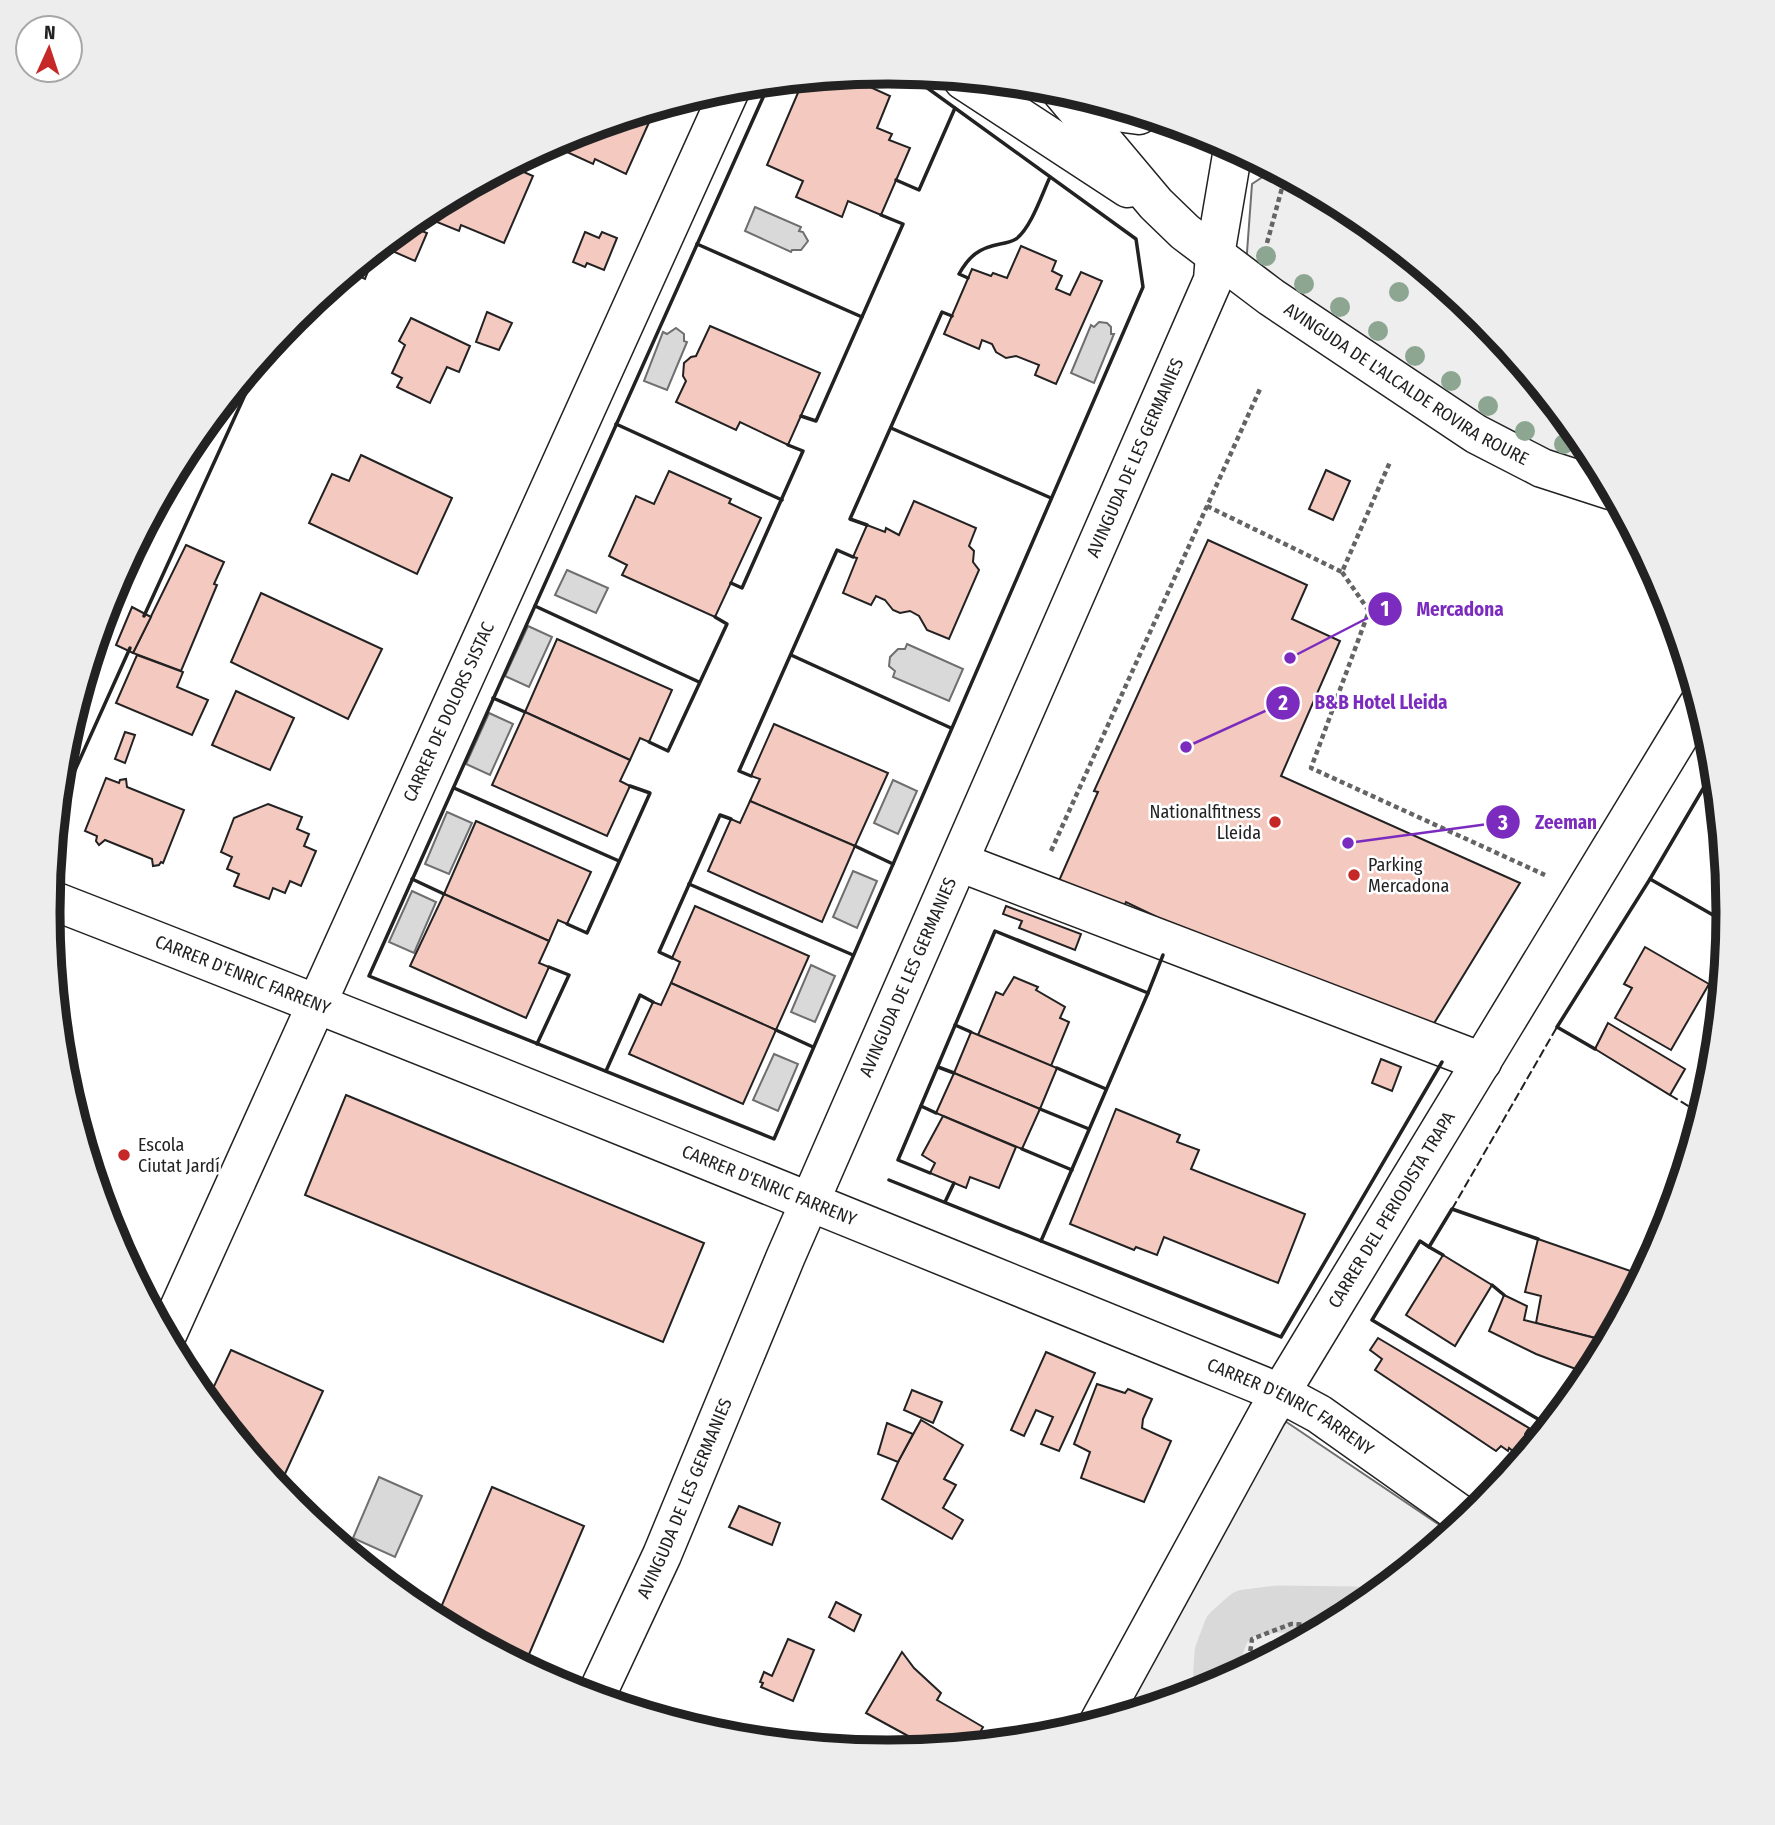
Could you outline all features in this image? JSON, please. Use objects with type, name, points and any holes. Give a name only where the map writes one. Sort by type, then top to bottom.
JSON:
[{"type":"street","points":[[978,90],[1106,176],[1156,204]]},
{"type":"street","name":"CARRER DE DOLORS SISTAC","points":[[171,1328],[726,100]]},
{"type":"street","points":[[1075,106],[1156,204],[1215,255]]},
{"type":"street","name":"AVINGUDA DE LES GERMANIES","points":[[599,1688],[662,1555],[780,1268],[1213,280],[1231,160]]},
{"type":"street","name":"AVINGUDA DE L'ALCALDE ROVIRA ROURE","points":[[1215,255],[1271,298],[1476,434],[1542,468],[1597,486]]},
{"type":"street","name":"CARRER DEL PERIODISTA TRAPA","points":[[1105,1711],[1280,1394],[1691,716]]},
{"type":"street","points":[[959,862],[1482,1062]]},
{"type":"street","name":"CARRER D'ENRIC FARRENY","points":[[60,903],[811,1202],[1280,1394],[1319,1414],[1458,1512]]},
{"type":"path","points":[[1033,890],[1260,389]]},
{"type":"path","points":[[1342,572],[1390,462]]},
{"type":"path","points":[[1207,506],[1342,572],[1368,611],[1311,768],[1558,880]]},
{"type":"path","points":[[1250,1657],[1252,1639],[1291,1624],[1310,1625]]},
{"type":"shaded area","points":[[1267,177],[1302,195],[1348,224],[1433,290],[1473,327],[1510,367],[1544,408],[1590,474],[1545,462],[1246,266],[1252,184]]},
{"type":"shaded area","points":[[755,207],[801,227],[799,231],[803,232],[808,241],[801,250],[791,252],[745,231]]},
{"type":"shaded area","points":[[1099,322],[1107,323],[1111,327],[1111,334],[1114,334],[1094,383],[1071,373],[1091,325],[1094,327]]},
{"type":"shaded area","points":[[676,328],[684,334],[684,341],[687,342],[667,390],[644,381],[663,332],[667,334]]},
{"type":"shaded area","points":[[567,570],[608,588],[596,613],[555,595]]},
{"type":"shaded area","points":[[528,626],[552,637],[529,687],[505,676]]},
{"type":"shaded area","points":[[907,644],[963,669],[949,701],[893,677],[895,671],[889,666],[890,657],[898,649],[905,649]]},
{"type":"shaded area","points":[[489,713],[513,724],[490,775],[466,764]]},
{"type":"shaded area","points":[[893,780],[917,791],[898,834],[874,823]]},
{"type":"shaded area","points":[[447,812],[472,823],[449,874],[425,864]]},
{"type":"shaded area","points":[[853,871],[877,881],[857,928],[833,917]]},
{"type":"shaded area","points":[[412,891],[436,902],[414,953],[389,942]]},
{"type":"shaded area","points":[[811,965],[835,976],[815,1022],[791,1012]]},
{"type":"shaded area","points":[[774,1054],[798,1064],[778,1111],[753,1100]]},
{"type":"shaded area","points":[[1276,1415],[1442,1527],[1392,1569],[1302,1630],[1204,1677],[1154,1697],[1115,1708]]},
{"type":"shaded area","points":[[379,1477],[422,1496],[395,1557],[353,1538]]},
{"type":"building","points":[[865,85],[890,96],[877,128],[892,134],[889,140],[910,148],[881,215],[848,201],[842,217],[796,197],[803,181],[767,165],[799,90]]},
{"type":"building","points":[[650,120],[626,174],[595,159],[593,164],[564,151],[621,128]]},
{"type":"building","points":[[520,170],[533,176],[504,243],[461,225],[459,231],[433,220]]},
{"type":"building","points":[[419,230],[427,233],[415,261],[391,250]]},
{"type":"building","points":[[585,232],[599,238],[602,232],[617,238],[604,270],[587,263],[585,267],[573,262]]},
{"type":"building","points":[[1021,246],[1056,261],[1052,271],[1062,276],[1056,289],[1070,295],[1081,272],[1102,281],[1056,384],[1035,375],[1039,365],[1016,356],[1006,358],[996,352],[992,344],[982,340],[979,349],[944,334],[972,269],[1007,278]]},
{"type":"building","points":[[370,267],[365,279],[359,276]]},
{"type":"building","points":[[487,312],[512,323],[499,350],[476,342]]},
{"type":"building","points":[[411,318],[470,346],[459,372],[447,367],[430,403],[397,387],[402,378],[392,373],[405,345],[399,341]]},
{"type":"building","points":[[710,326],[820,373],[788,445],[740,422],[736,430],[676,402],[686,381],[683,376],[684,363],[696,356]]},
{"type":"building","points":[[361,455],[452,498],[417,574],[309,523],[332,474],[349,481]]},
{"type":"building","points":[[1326,470],[1350,481],[1333,520],[1309,509]]},
{"type":"building","points":[[669,471],[731,499],[729,503],[761,518],[715,617],[622,575],[627,565],[609,556],[636,496],[654,504]]},
{"type":"building","points":[[914,501],[976,528],[969,546],[974,551],[973,562],[979,570],[949,639],[927,630],[919,616],[910,611],[900,613],[893,610],[885,600],[876,596],[871,605],[843,593],[857,558],[853,557],[867,525],[885,532],[886,528],[899,535]]},
{"type":"building","points":[[1208,540],[1307,585],[1292,619],[1340,641],[1281,776],[1520,883],[1433,1025],[1159,918],[1126,902],[1122,911],[1058,883],[1098,792],[1094,791]]},
{"type":"building","points":[[186,545],[224,562],[181,671],[133,653]]},
{"type":"building","points":[[261,593],[382,649],[348,719],[231,662]]},
{"type":"building","points":[[132,607],[151,617],[133,653],[116,645]]},
{"type":"building","points":[[557,639],[672,690],[649,742],[640,738],[630,760],[525,712]]},
{"type":"building","points":[[137,655],[183,672],[177,687],[208,700],[192,735],[116,703]]},
{"type":"building","points":[[236,691],[294,718],[270,770],[212,745]]},
{"type":"building","points":[[525,712],[630,760],[620,781],[630,786],[607,836],[492,785]]},
{"type":"building","points":[[774,724],[888,773],[855,846],[750,801],[760,779],[751,776]]},
{"type":"building","points":[[125,732],[135,735],[125,763],[115,759]]},
{"type":"building","points":[[106,778],[119,783],[120,780],[126,779],[127,787],[184,810],[163,863],[153,866],[152,859],[105,840],[99,845],[97,836],[85,831]]},
{"type":"building","points":[[750,801],[855,846],[822,922],[708,871],[731,819],[740,823]]},
{"type":"building","points":[[268,804],[302,817],[297,829],[309,834],[304,846],[316,851],[301,886],[290,881],[285,893],[273,888],[269,899],[234,886],[239,874],[227,869],[232,857],[221,852],[234,818]]},
{"type":"building","points":[[476,821],[591,872],[567,924],[558,920],[549,941],[444,894]]},
{"type":"building","points":[[444,894],[549,941],[539,963],[549,967],[526,1018],[410,966]]},
{"type":"building","points":[[695,906],[809,956],[776,1030],[671,983],[680,962],[672,958]]},
{"type":"building","points":[[1006,906],[1081,934],[1075,950],[1019,928],[1022,921],[1003,914]]},
{"type":"building","points":[[1645,947],[1709,984],[1671,1050],[1615,1018],[1632,988],[1624,984]]},
{"type":"building","points":[[1014,977],[1038,987],[1036,990],[1065,1007],[1060,1018],[1069,1022],[1051,1066],[978,1035],[996,992],[1003,995]]},
{"type":"building","points":[[671,983],[776,1030],[743,1104],[629,1054],[653,1002],[661,1005]]},
{"type":"building","points":[[1608,1023],[1685,1069],[1670,1095],[1595,1049]]},
{"type":"building","points":[[971,1032],[1057,1068],[1040,1109],[954,1073]]},
{"type":"building","points":[[1381,1059],[1401,1067],[1392,1091],[1372,1083]]},
{"type":"building","points":[[954,1073],[1040,1109],[1022,1149],[936,1113]]},
{"type":"building","points":[[346,1095],[704,1243],[663,1342],[305,1195]]},
{"type":"building","points":[[1116,1109],[1180,1135],[1177,1142],[1199,1150],[1191,1169],[1305,1214],[1278,1283],[1164,1237],[1157,1255],[1136,1247],[1134,1250],[1070,1224]]},
{"type":"building","points":[[943,1116],[1016,1147],[999,1188],[970,1177],[966,1188],[930,1173],[935,1163],[922,1155]]},
{"type":"building","points":[[1538,1239],[1633,1272],[1598,1339],[1536,1323],[1541,1296],[1525,1292]]},
{"type":"building","points":[[1443,1255],[1492,1285],[1455,1346],[1406,1315]]},
{"type":"building","points":[[1504,1295],[1527,1306],[1524,1320],[1598,1339],[1578,1370],[1536,1354],[1489,1331]]},
{"type":"building","points":[[1378,1338],[1529,1428],[1525,1434],[1527,1438],[1515,1452],[1501,1446],[1496,1451],[1375,1370],[1382,1359],[1370,1350]]},
{"type":"building","points":[[231,1350],[323,1391],[283,1478],[231,1417],[212,1391]]},
{"type":"building","points":[[1046,1352],[1095,1373],[1059,1451],[1041,1444],[1053,1417],[1036,1410],[1024,1436],[1011,1430]]},
{"type":"building","points":[[1097,1384],[1125,1393],[1128,1389],[1152,1399],[1142,1428],[1171,1441],[1144,1502],[1081,1478],[1090,1452],[1074,1444]]},
{"type":"building","points":[[912,1390],[942,1402],[933,1423],[904,1410]]},
{"type":"building","points":[[921,1420],[963,1445],[944,1479],[956,1485],[943,1508],[963,1520],[952,1539],[882,1499]]},
{"type":"building","points":[[887,1423],[913,1434],[898,1462],[878,1454]]},
{"type":"building","points":[[492,1487],[584,1526],[527,1658],[473,1630],[440,1609]]},
{"type":"building","points":[[739,1506],[780,1523],[772,1545],[729,1527]]},
{"type":"building","points":[[836,1602],[861,1615],[854,1631],[829,1617]]},
{"type":"building","points":[[788,1639],[814,1650],[793,1701],[761,1687],[763,1683],[760,1682],[764,1672],[772,1676]]},
{"type":"building","points":[[902,1652],[914,1668],[941,1693],[937,1700],[983,1727],[978,1735],[908,1740],[910,1737],[866,1713]]},
{"type":"waterway","points":[[1217,1671],[1218,1653],[1227,1629],[1245,1613],[1278,1609],[1334,1610]]},
{"type":"fence","points":[[1452,1209],[1557,1027]]},
{"type":"fence","points":[[1670,1095],[1692,1108]]},
{"type":"wall","points":[[764,94],[369,976],[774,1139],[1143,287],[1136,239],[924,85]]},
{"type":"wall","points":[[896,180],[919,190],[955,108]]},
{"type":"wall","points":[[968,278],[959,274],[975,254],[1012,241],[1021,234],[1031,219],[1050,177]]},
{"type":"wall","points":[[801,416],[816,421],[903,224],[881,215]]},
{"type":"wall","points":[[697,244],[862,317]]},
{"type":"wall","points":[[867,525],[850,519],[942,312],[952,316]]},
{"type":"wall","points":[[144,616],[249,387]]},
{"type":"wall","points":[[616,424],[782,500]]},
{"type":"wall","points":[[891,428],[1051,498]]},
{"type":"wall","points":[[731,583],[742,588],[803,451],[788,445]]},
{"type":"wall","points":[[751,776],[739,771],[837,550],[853,557]]},
{"type":"wall","points":[[535,606],[699,682]]},
{"type":"wall","points":[[649,742],[668,751],[727,624],[715,617]]},
{"type":"wall","points":[[71,780],[130,648]]},
{"type":"wall","points":[[791,655],[951,728]]},
{"type":"wall","points":[[493,698],[525,712]]},
{"type":"wall","points":[[1595,1049],[1557,1027],[1705,785]]},
{"type":"wall","points":[[567,924],[587,933],[650,793],[630,786]]},
{"type":"wall","points":[[454,788],[619,861]]},
{"type":"wall","points":[[672,958],[659,952],[720,815],[731,819]]},
{"type":"wall","points":[[855,846],[893,864]]},
{"type":"wall","points":[[412,879],[444,894]]},
{"type":"wall","points":[[1650,879],[1716,917]]},
{"type":"wall","points":[[689,884],[853,955]]},
{"type":"wall","points":[[889,1180],[1041,1241],[1148,993],[995,931],[898,1160],[930,1173]]},
{"type":"wall","points":[[1148,993],[1163,955]]},
{"type":"wall","points":[[537,1044],[569,975],[549,967]]},
{"type":"wall","points":[[606,1071],[640,995],[653,1002]]},
{"type":"wall","points":[[955,1025],[971,1032]]},
{"type":"wall","points":[[776,1030],[813,1047]]},
{"type":"wall","points":[[1041,1241],[1281,1337],[1442,1062]]},
{"type":"wall","points":[[938,1067],[954,1073]]},
{"type":"wall","points":[[1057,1068],[1106,1089]]},
{"type":"wall","points":[[921,1106],[936,1113]]},
{"type":"wall","points":[[1040,1109],[1089,1129]]},
{"type":"wall","points":[[1022,1149],[1072,1170]]},
{"type":"wall","points":[[945,1202],[954,1183]]},
{"type":"wall","points":[[1538,1239],[1452,1209],[1429,1247],[1420,1241],[1372,1320],[1541,1421]]},
{"type":"wall","points":[[1429,1247],[1443,1255]]},
{"type":"wall","points":[[1492,1285],[1504,1295]]},
{"type":"place","name":"Mercadona","points":[[1290,658]]},
{"type":"place","name":"B&B Hotel Lleida","points":[[1186,747]]},
{"type":"place","name":"Nationalfitness Lleida","points":[[1275,822]]},
{"type":"place","name":"Zeeman","points":[[1348,843]]},
{"type":"place","name":"Parking Mercadona","points":[[1354,875]]},
{"type":"place","name":"Escola Ciutat Jardí","points":[[124,1155]]}]
